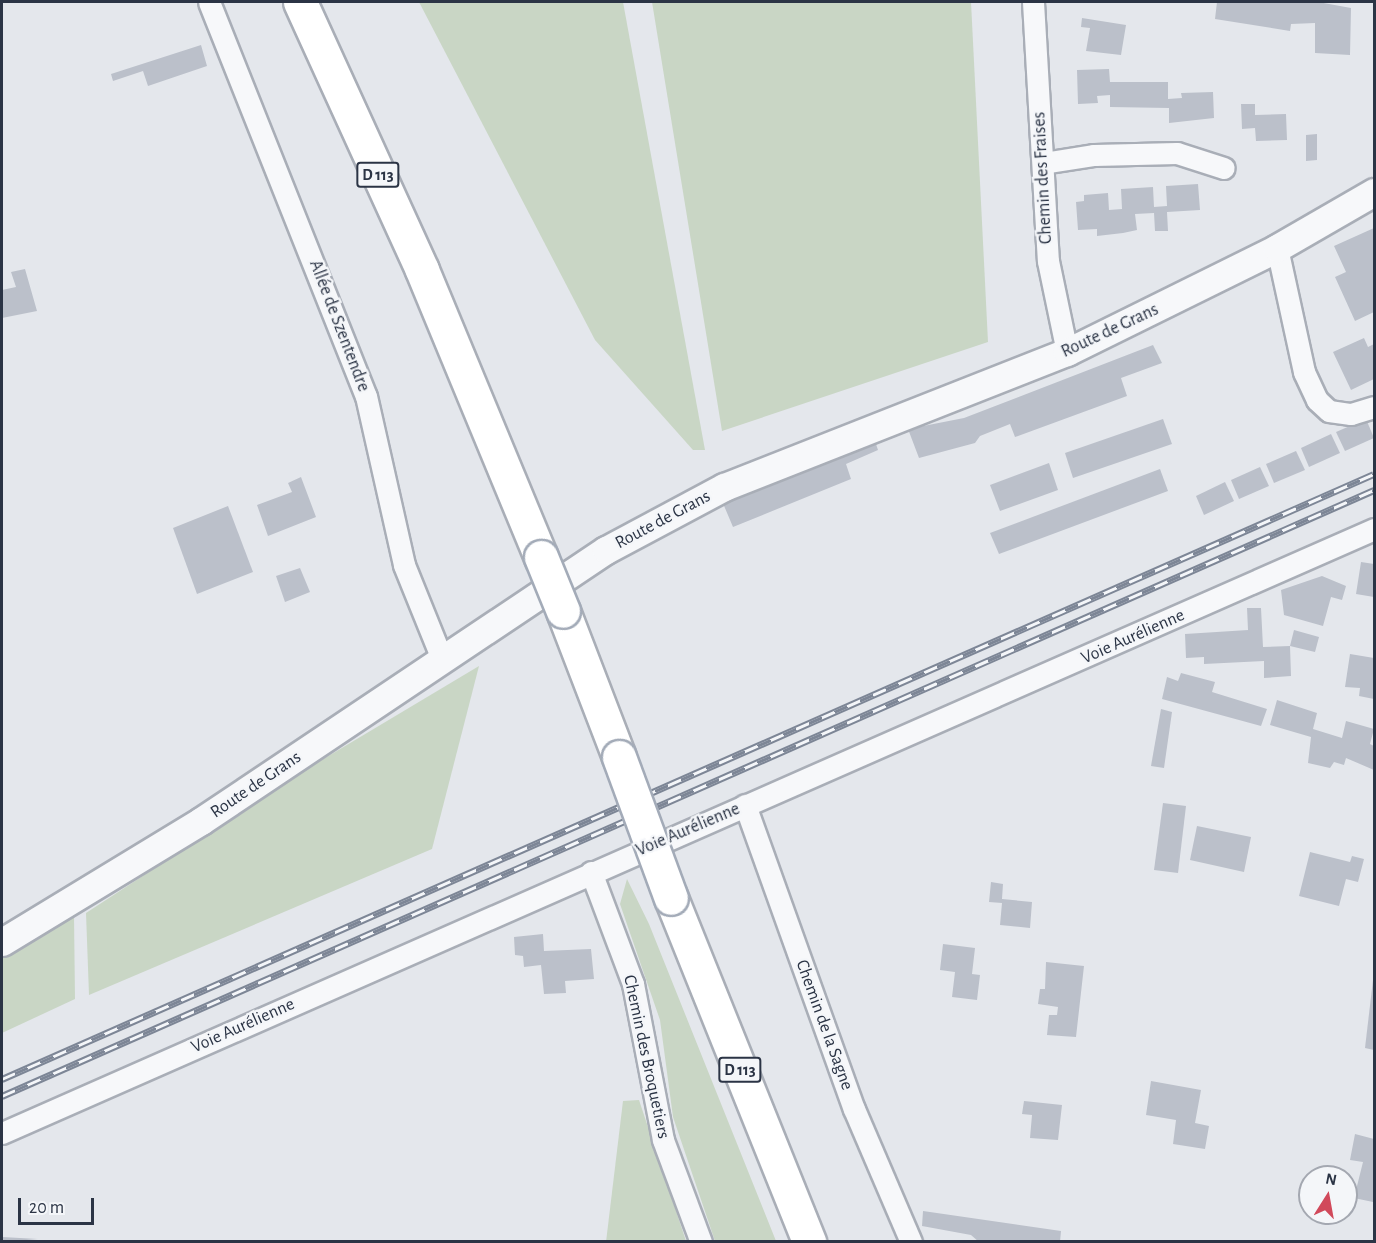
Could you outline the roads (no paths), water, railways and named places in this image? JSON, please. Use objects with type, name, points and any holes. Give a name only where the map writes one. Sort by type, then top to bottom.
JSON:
[{"type":"main road","name":"D 113","points":[[300,2],[422,270],[563,610],[671,898],[809,1242]]},
{"type":"street","name":"Allée de Szentendre","points":[[209,2],[366,396],[404,565],[442,659]]},
{"type":"street","name":"Chemin des Fraises","points":[[1033,2],[1048,261],[1067,352]]},
{"type":"street","points":[[1043,163],[1094,155],[1177,153],[1224,168]]},
{"type":"street","name":"Route de Grans","points":[[2,942],[201,821],[606,550],[724,487],[1067,352],[1277,248],[1374,192]]},
{"type":"street","points":[[1277,248],[1304,372],[1317,400],[1329,411],[1351,414],[1374,407]]},
{"type":"street","name":"Voie Aurélienne","points":[[2,1133],[591,872],[1374,530]]},
{"type":"street","name":"Chemin de la Sagne","points":[[746,806],[854,1109],[911,1242]]},
{"type":"street","name":"Chemin des Broquetiers","points":[[591,872],[633,984],[663,1140],[701,1242]]},
{"type":"railway","points":[[2,1079],[1374,474]]},
{"type":"railway","points":[[2,1096],[1374,490]]}]
